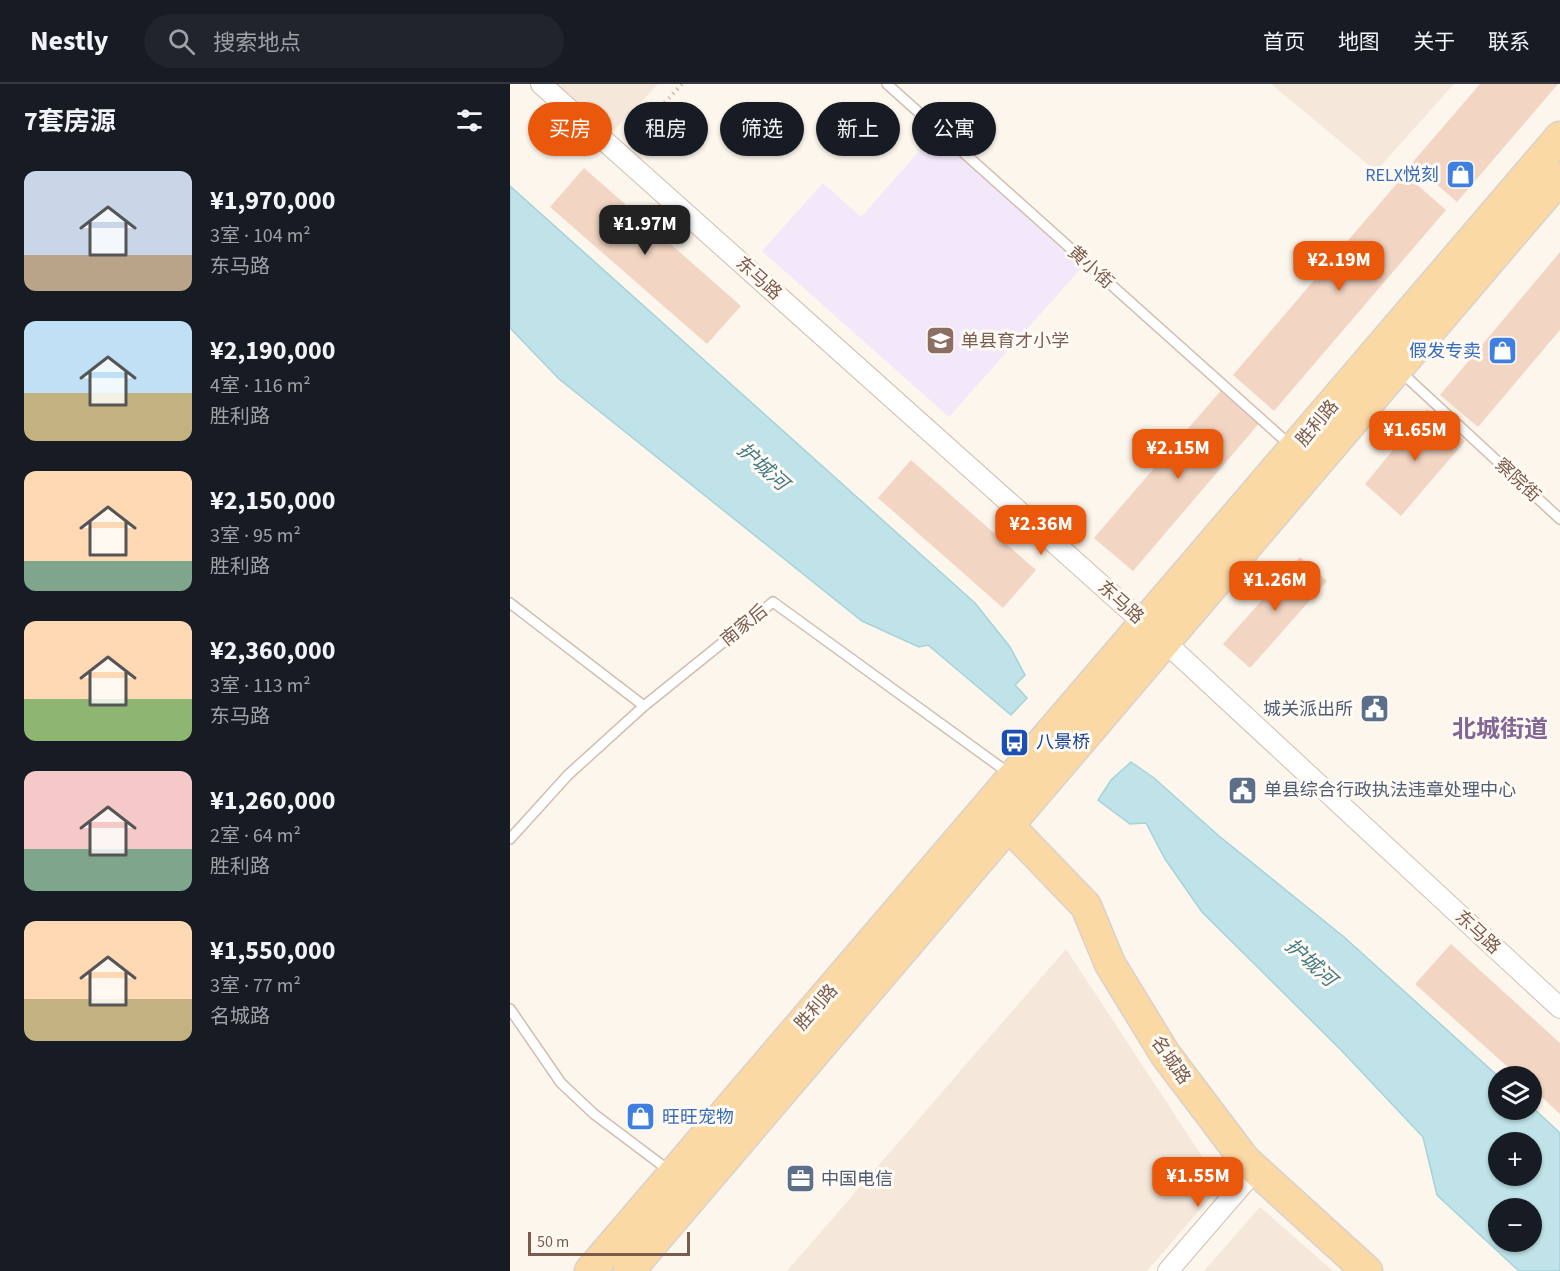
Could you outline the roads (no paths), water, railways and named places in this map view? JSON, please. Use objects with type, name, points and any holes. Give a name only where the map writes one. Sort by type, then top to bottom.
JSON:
[{"type":"main road","name":"胜利路","points":[[1155,633],[1294,449],[1560,137]]},
{"type":"main road","name":"胜利路","points":[[628,1271],[1008,825],[1052,752],[1155,633],[1398,368],[1560,178]]},
{"type":"main road","name":"胜利路","points":[[590,1271],[1013,777],[1052,752]]},
{"type":"main road","name":"名城路","points":[[1008,825],[1086,906],[1110,964],[1165,1054],[1245,1160],[1367,1271]]},
{"type":"street","name":"东马路","points":[[541,84],[1155,633],[1560,1008]]},
{"type":"street","points":[[1168,1271],[1256,1170]]},
{"type":"lane","name":"黄小街","points":[[887,84],[1294,449]]},
{"type":"lane","name":"察院街","points":[[1398,368],[1560,519]]},
{"type":"lane","name":"南家后","points":[[644,706],[773,602],[1013,777]]},
{"type":"lane","points":[[510,603],[644,706],[568,776],[510,839]]},
{"type":"lane","points":[[510,1009],[561,1083],[594,1114],[674,1173]]},
{"type":"water","name":"护城河","points":[[510,186],[975,603],[1010,647],[1025,675],[1015,685],[1027,698],[1011,715],[928,645],[919,647],[862,621],[559,379],[510,328]]},
{"type":"water","name":"护城河","points":[[1131,762],[1154,778],[1219,836],[1344,937],[1488,1067],[1488,1120],[1542,1120],[1542,1116],[1560,1133],[1560,1271],[1519,1271],[1498,1252],[1542,1252],[1542,1198],[1488,1198],[1488,1242],[1437,1195],[1423,1137],[1341,1050],[1202,912],[1165,859],[1146,823],[1130,824],[1098,800],[1111,780]]},
{"type":"place","name":"RELX悦刻","points":[[1460,175]]},
{"type":"place","name":"单县育才小学","points":[[940,341]]},
{"type":"place","name":"假发专卖","points":[[1502,351]]},
{"type":"place","name":"城关派出所","points":[[1374,709]]},
{"type":"place","name":"八景桥","points":[[1015,742]]},
{"type":"place","name":"单县综合行政执法违章处理中心","points":[[1243,790]]},
{"type":"place","name":"旺旺宠物","points":[[641,1117]]},
{"type":"place","name":"中国电信","points":[[800,1179]]},
{"type":"district","name":"北城街道","points":[[1500,729]]}]
